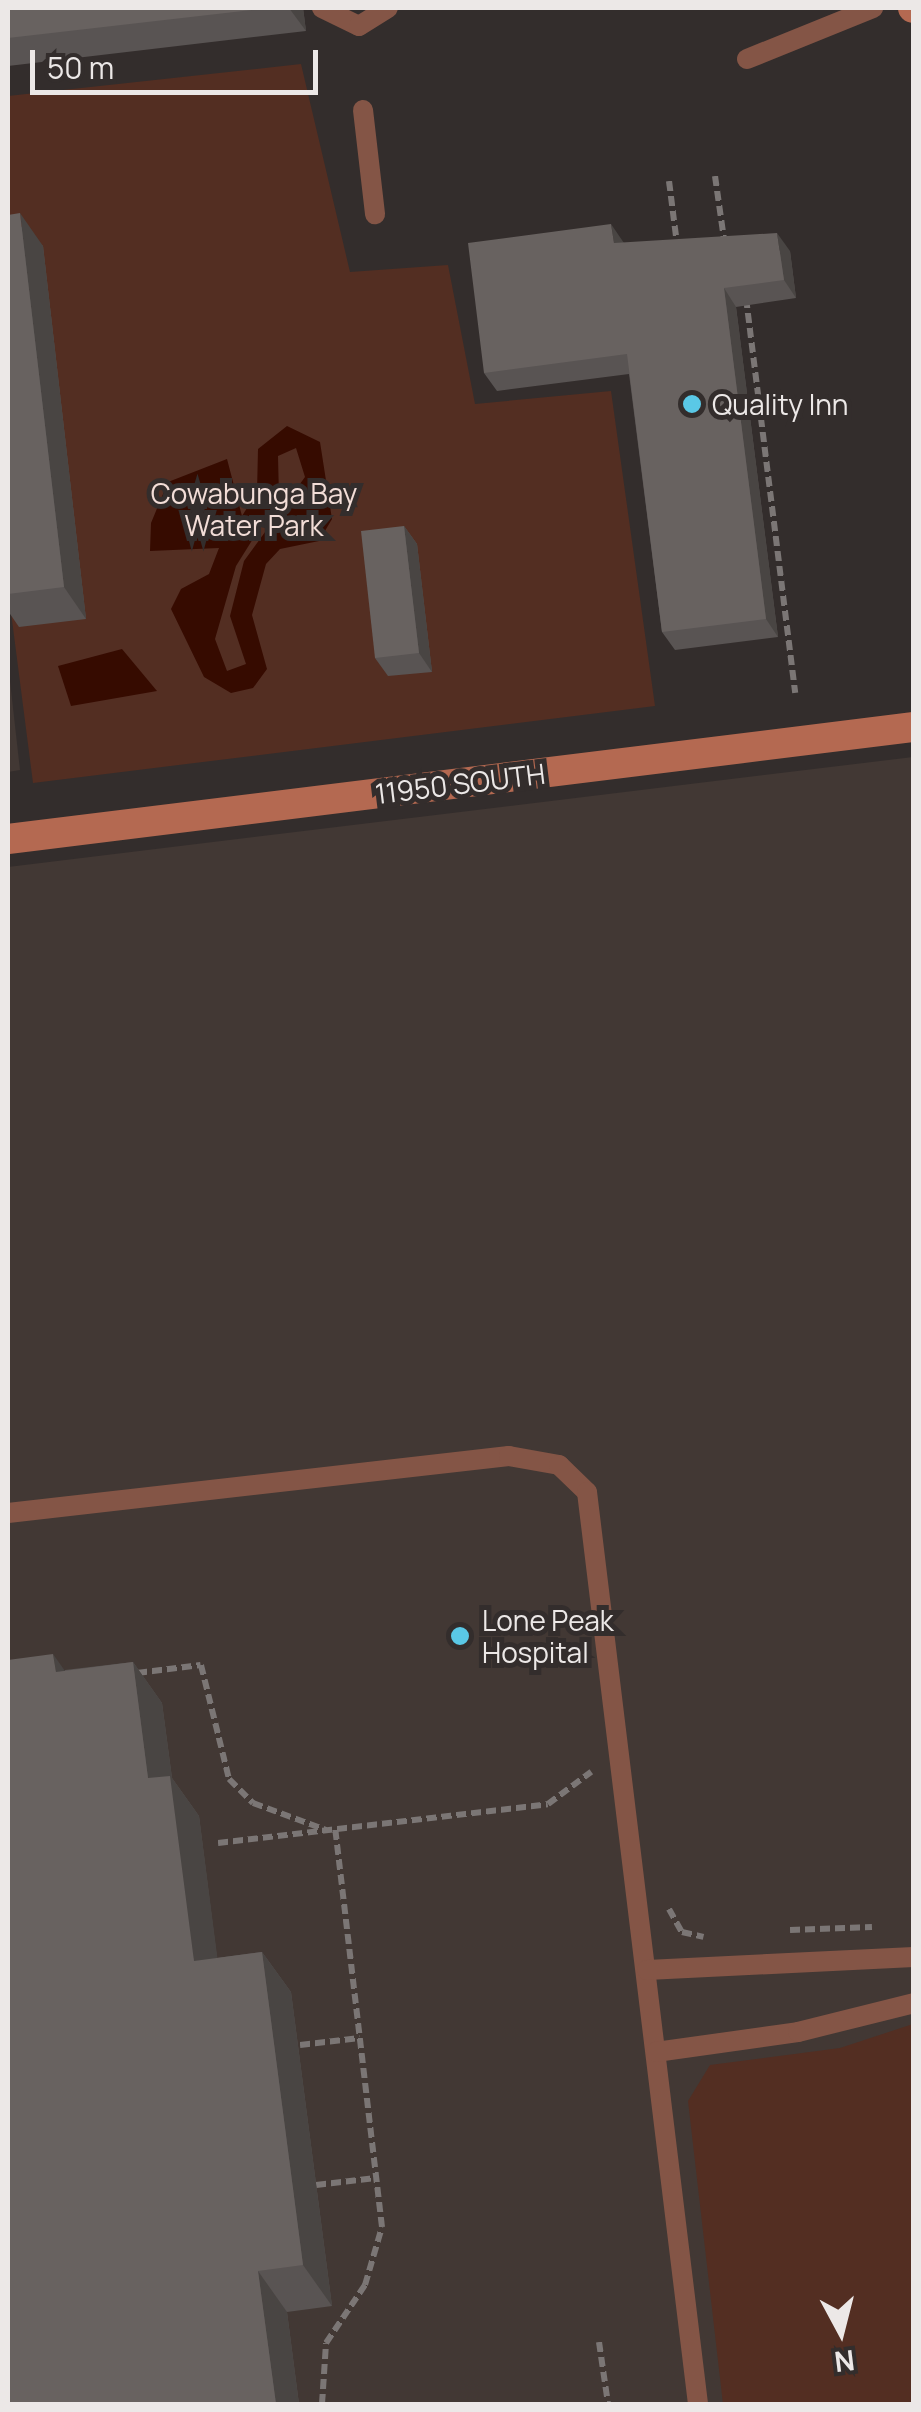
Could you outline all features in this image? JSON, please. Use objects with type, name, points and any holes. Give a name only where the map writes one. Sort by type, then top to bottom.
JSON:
[{"type":"street","name":"11950 SOUTH","points":[[8,839],[914,727]]},
{"type":"lane","points":[[322,8],[359,26],[388,8]]},
{"type":"lane","points":[[748,59],[872,8]]},
{"type":"lane","points":[[363,110],[374,214]]},
{"type":"lane","points":[[8,1514],[510,1456],[560,1466],[587,1492],[698,2404]]},
{"type":"lane","points":[[647,1970],[914,1957]]},
{"type":"lane","points":[[656,2052],[798,2032],[914,2003]]},
{"type":"path","points":[[715,176],[724,239]]},
{"type":"path","points":[[669,181],[677,245]]},
{"type":"path","points":[[708,241],[738,238]]},
{"type":"path","points":[[661,247],[692,243]]},
{"type":"path","points":[[744,277],[794,693]]},
{"type":"path","points":[[128,1674],[201,1666],[229,1779],[253,1803],[330,1830]]},
{"type":"path","points":[[218,1843],[548,1804],[600,1765]]},
{"type":"path","points":[[322,2404],[326,2343],[378,2256],[376,2178],[330,1830]]},
{"type":"path","points":[[667,1894],[682,1932],[712,1939]]},
{"type":"path","points":[[769,1932],[890,1929]]},
{"type":"path","points":[[300,2045],[360,2038]]},
{"type":"path","points":[[316,2185],[376,2178]]},
{"type":"path","points":[[599,2342],[608,2404]]},
{"type":"shaded area","points":[[287,426],[320,442],[332,519],[319,541],[280,549],[266,564],[252,615],[267,669],[253,688],[231,693],[204,677],[171,609],[181,589],[209,574],[219,548],[150,551],[151,523],[168,482],[227,459],[242,516],[257,492],[258,449]],"holes":[[[296,448],[305,477],[244,561],[230,616],[246,664],[227,671],[215,639],[236,566],[279,497],[278,456]]]},
{"type":"shaded area","points":[[122,649],[157,691],[71,706],[58,666]]},
{"type":"shaded area","points":[[8,663],[20,770],[8,772]]},
{"type":"shaded area","name":"Lone Peak Hospital","points":[[913,757],[913,2404],[8,2404],[8,867]]},
{"type":"green space","name":"Cowabunga Bay Water Park","points":[[301,64],[350,272],[448,265],[475,404],[611,391],[655,706],[33,783],[8,589],[8,96]]},
{"type":"green space","points":[[913,2024],[913,2404],[723,2404],[688,2101],[710,2065],[840,2048]]},
{"type":"building","points":[[8,8],[268,8],[8,38]]},
{"type":"building","points":[[20,213],[64,587],[8,594],[8,215]]},
{"type":"building","points":[[611,224],[614,243],[777,233],[784,280],[724,288],[766,619],[662,632],[627,354],[484,373],[468,243]]},
{"type":"building","points":[[404,526],[419,653],[375,658],[361,531]]},
{"type":"building","points":[[53,1654],[56,1672],[133,1662],[148,1778],[170,1776],[194,1961],[262,1952],[303,2265],[258,2271],[276,2404],[8,2404],[8,1660]]},
{"type":"place","name":"Quality Inn","points":[[692,404]]},
{"type":"place","name":"Lone Peak Hospital","points":[[460,1636]]}]
